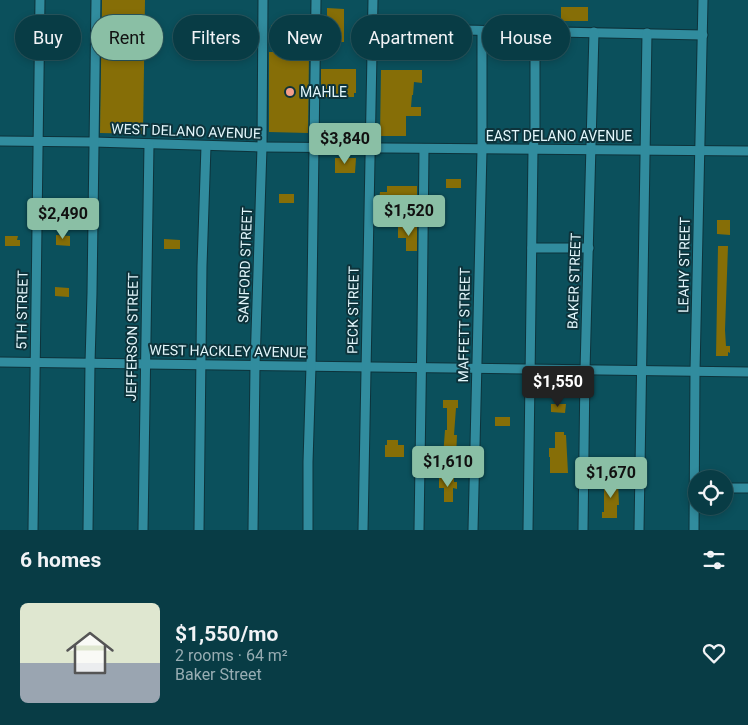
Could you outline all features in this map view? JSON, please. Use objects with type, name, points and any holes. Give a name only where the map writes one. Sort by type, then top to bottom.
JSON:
[{"type":"street","name":"5TH STREET","points":[[33,530],[40,0]]},
{"type":"street","points":[[88,530],[96,0]]},
{"type":"street","name":"SANFORD STREET","points":[[253,530],[255,365],[262,147],[263,0]]},
{"type":"street","points":[[308,530],[316,0]]},
{"type":"street","name":"PECK STREET","points":[[372,15],[373,0]]},
{"type":"street","name":"LEAHY STREET","points":[[695,470],[695,371],[703,0]]},
{"type":"street","points":[[472,31],[482,31]]},
{"type":"street","points":[[570,32],[703,35]]},
{"type":"street","name":"BAKER STREET","points":[[584,530],[585,370],[594,32]]},
{"type":"street","points":[[638,530],[647,33]]},
{"type":"street","name":"PECK STREET","points":[[363,530],[371,60]]},
{"type":"street","name":"MAFFETT STREET","points":[[473,530],[482,150],[482,60]]},
{"type":"street","points":[[528,530],[535,60]]},
{"type":"street","name":"WEST DELANO AVENUE","points":[[0,141],[370,148]]},
{"type":"street","name":"JEFFERSON STREET","points":[[143,530],[149,144]]},
{"type":"street","points":[[199,530],[202,266],[206,146]]},
{"type":"street","name":"EAST DELANO AVENUE","points":[[370,148],[748,151]]},
{"type":"street","points":[[418,530],[424,149]]},
{"type":"street","points":[[532,248],[588,248]]},
{"type":"street","name":"WEST HACKLEY AVENUE","points":[[0,362],[748,372]]},
{"type":"street","points":[[733,488],[748,488]]},
{"type":"street","name":"LEAHY STREET","points":[[694,515],[694,530]]},
{"type":"building","points":[[102,0],[145,0],[145,15],[102,15]]},
{"type":"building","points":[[561,7],[588,7],[588,21],[570,21],[570,15],[561,15]]},
{"type":"building","points":[[327,8],[344,9],[344,42],[341,42],[341,15],[327,15]]},
{"type":"building","points":[[101,60],[144,60],[143,134],[100,133]]},
{"type":"building","name":"MAHLE","points":[[269,60],[309,60],[308,133],[269,132]]},
{"type":"building","points":[[321,69],[356,69],[356,93],[354,93],[354,97],[321,97]]},
{"type":"building","points":[[381,70],[422,70],[422,83],[414,82],[411,107],[421,107],[421,116],[406,116],[406,136],[380,136]]},
{"type":"building","points":[[335,158],[356,158],[355,173],[335,173]]},
{"type":"building","points":[[446,179],[461,179],[461,188],[446,188]]},
{"type":"building","points":[[387,186],[417,186],[417,206],[386,206],[386,200],[379,200],[380,192],[387,192]]},
{"type":"building","points":[[279,194],[294,194],[294,203],[279,203]]},
{"type":"building","points":[[717,220],[730,220],[730,235],[717,234]]},
{"type":"building","points":[[398,226],[417,226],[417,251],[406,251],[406,238],[398,238]]},
{"type":"building","points":[[56,235],[70,236],[70,246],[56,245]]},
{"type":"building","points":[[5,236],[18,236],[17,240],[20,240],[20,246],[5,246]]},
{"type":"building","points":[[164,239],[180,240],[180,249],[164,249]]},
{"type":"building","points":[[718,246],[728,246],[725,330],[726,346],[730,346],[728,356],[716,356]]},
{"type":"building","points":[[55,287],[69,288],[69,297],[55,296]]},
{"type":"building","points":[[443,400],[458,400],[454,435],[457,435],[456,457],[443,457],[445,430],[447,430],[447,408],[443,408]]},
{"type":"building","points":[[551,404],[566,404],[565,413],[551,412]]},
{"type":"building","points":[[495,417],[510,417],[510,426],[495,426]]},
{"type":"building","points":[[555,432],[564,432],[564,435],[566,435],[568,473],[550,473],[549,448],[555,448]]},
{"type":"building","points":[[387,440],[398,440],[398,445],[404,445],[404,457],[385,457]]},
{"type":"building","points":[[439,477],[454,478],[454,482],[457,482],[457,489],[453,488],[453,502],[444,502],[444,488],[439,488]]},
{"type":"building","points":[[603,481],[618,481],[619,505],[617,505],[617,518],[602,518],[602,512],[604,512]]},
{"type":"place","name":"MAHLE","points":[[290,92]]}]
